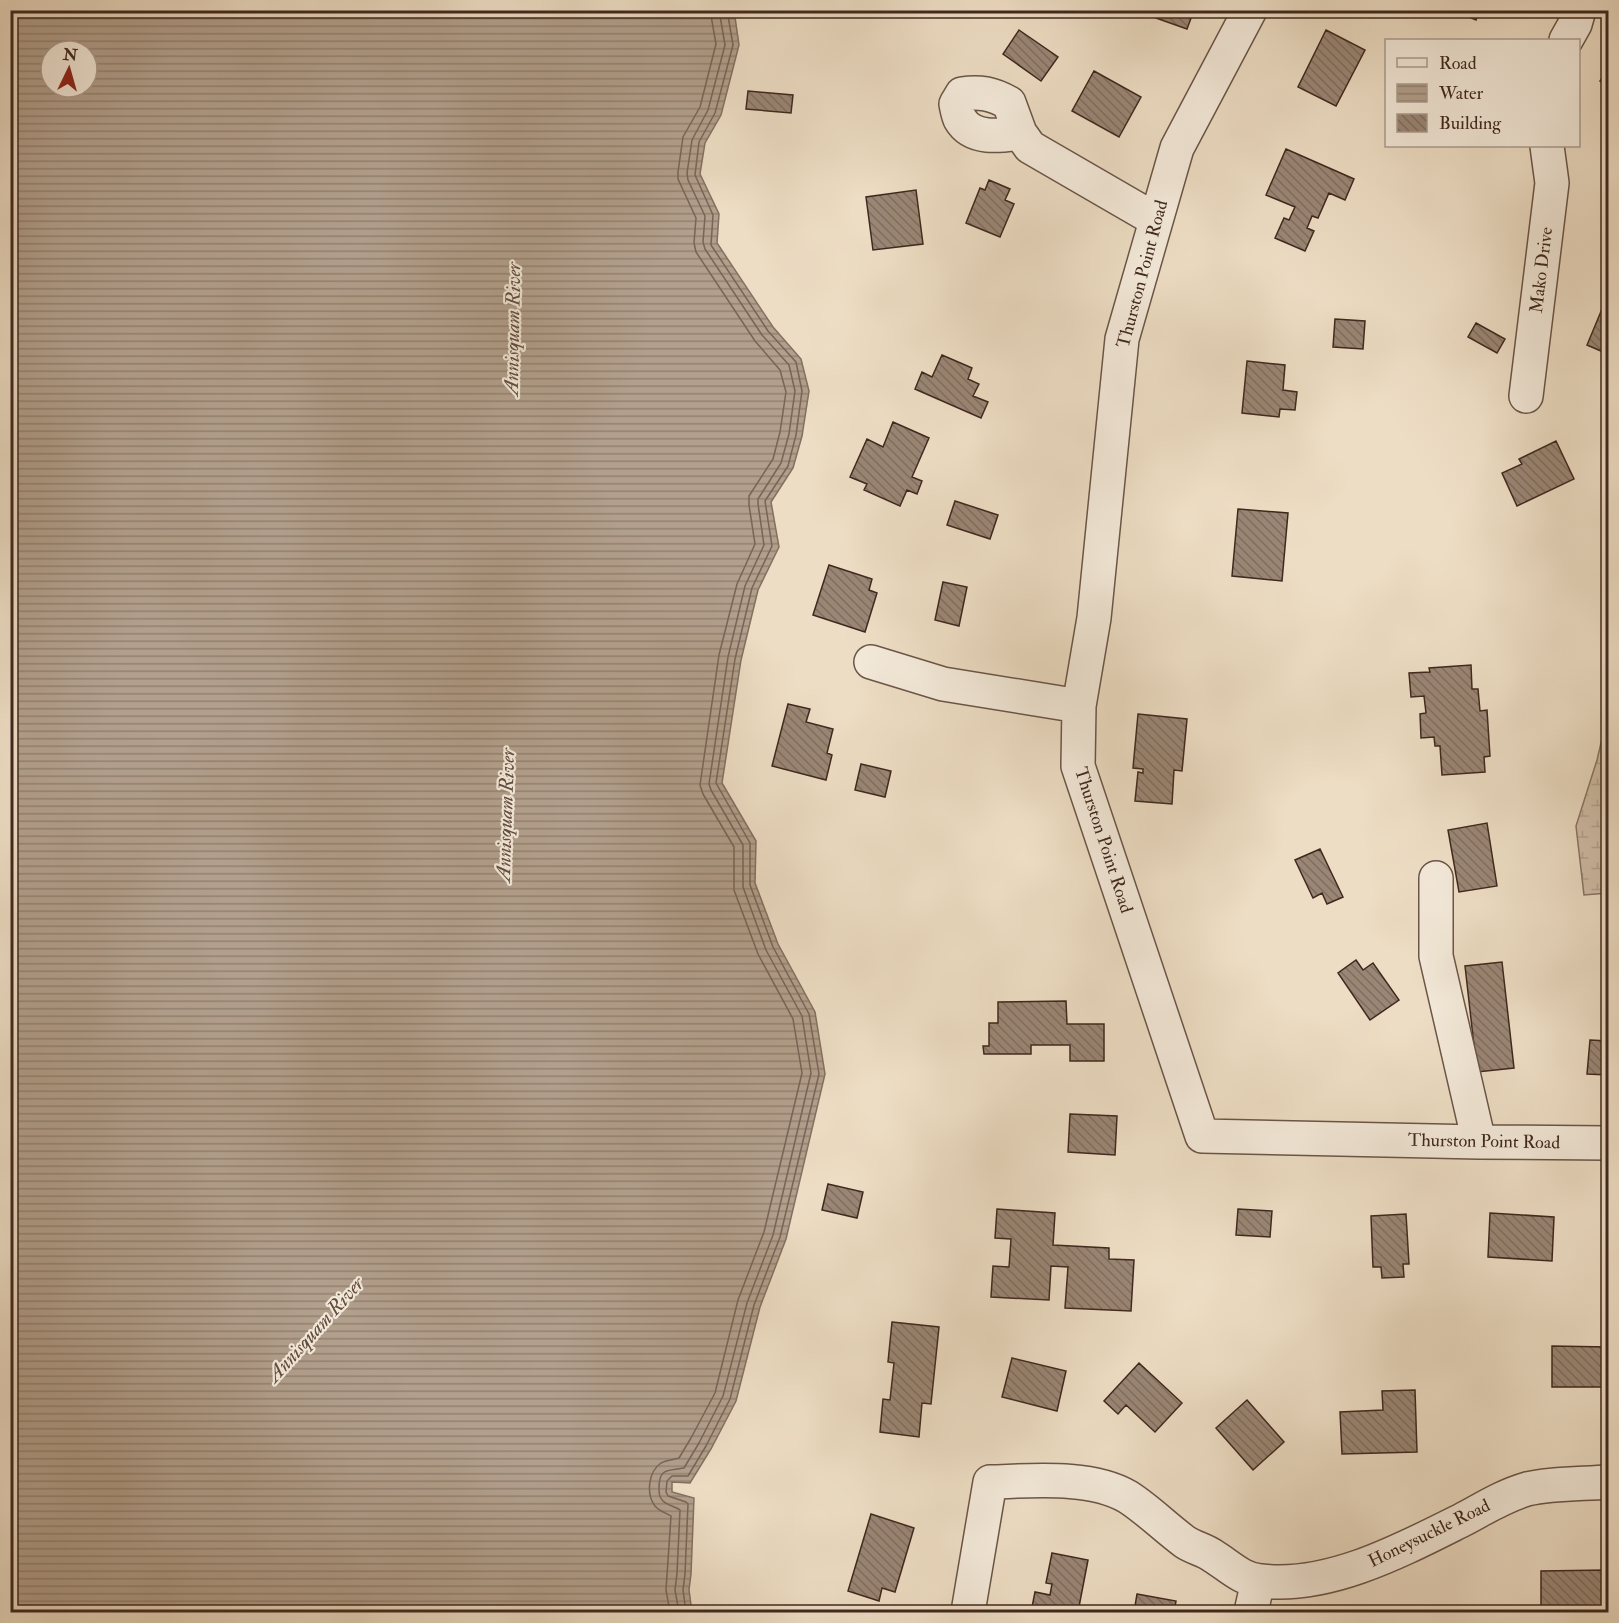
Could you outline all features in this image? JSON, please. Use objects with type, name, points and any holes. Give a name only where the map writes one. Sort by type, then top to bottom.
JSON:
[{"type":"street","name":"Thurston Point Road","points":[[1250,10],[1177,148],[1122,339],[1094,618],[1079,706],[1078,766],[1202,1136],[1608,1143]]},
{"type":"street","points":[[1567,39],[1575,24],[1579,10]]},
{"type":"street","points":[[1020,133],[1030,147],[1156,220]]},
{"type":"street","name":"Mako Drive","points":[[1526,396],[1552,183],[1547,147]]},
{"type":"street","points":[[871,662],[943,684],[1079,706]]},
{"type":"street","points":[[1436,878],[1436,956],[1479,1142]]},
{"type":"street","name":"Honeysuckle Road","points":[[968,1612],[990,1482],[1072,1481],[1107,1488],[1128,1497],[1187,1543],[1213,1555],[1233,1571],[1254,1597],[1292,1582],[1335,1574],[1379,1560],[1496,1501],[1528,1489],[1608,1482]]},
{"type":"green space","points":[[1608,713],[1608,893],[1584,895],[1576,826],[1597,760]]},
{"type":"water","name":"Annisquam River","points":[[11,10],[731,10],[735,17],[739,45],[721,115],[705,143],[700,174],[719,214],[717,243],[773,327],[801,359],[809,391],[802,436],[793,468],[771,502],[779,547],[758,590],[741,660],[722,783],[756,841],[755,883],[778,944],[815,1012],[825,1074],[786,1239],[760,1307],[736,1401],[690,1483],[672,1482],[672,1492],[694,1498],[689,1590],[692,1612],[11,1612]]},
{"type":"building","points":[[1159,10],[1194,10],[1187,29],[1156,18]]},
{"type":"building","points":[[1453,10],[1480,10],[1476,20]]},
{"type":"building","points":[[1019,30],[1058,57],[1041,81],[1003,54]]},
{"type":"building","points":[[1326,30],[1365,50],[1336,106],[1298,87]]},
{"type":"building","points":[[1608,69],[1608,87],[1600,81]]},
{"type":"building","points":[[1094,71],[1141,97],[1119,137],[1072,111]]},
{"type":"building","points":[[748,91],[793,95],[791,113],[746,109]]},
{"type":"building","points":[[1286,149],[1354,179],[1345,200],[1329,193],[1318,218],[1312,216],[1307,228],[1314,231],[1305,251],[1275,238],[1284,218],[1289,220],[1295,207],[1266,195]]},
{"type":"building","points":[[989,180],[1010,189],[1005,200],[1014,204],[1000,237],[966,223],[980,188],[985,190]]},
{"type":"building","points":[[916,190],[923,244],[873,250],[866,197]]},
{"type":"building","points":[[1608,297],[1608,354],[1587,345]]},
{"type":"building","points":[[1335,319],[1365,321],[1363,349],[1333,347]]},
{"type":"building","points":[[1476,323],[1505,339],[1497,353],[1468,337]]},
{"type":"building","points":[[942,355],[972,368],[968,379],[979,384],[973,396],[988,402],[981,418],[915,389],[922,372],[932,377]]},
{"type":"building","points":[[1247,361],[1285,365],[1283,390],[1297,392],[1295,410],[1280,409],[1279,417],[1242,413]]},
{"type":"building","points":[[893,422],[929,438],[912,477],[922,481],[917,494],[907,490],[900,506],[864,490],[867,484],[850,477],[867,439],[883,447]]},
{"type":"building","points":[[1556,441],[1574,479],[1517,506],[1502,473],[1522,464],[1519,459]]},
{"type":"building","points":[[955,501],[998,515],[990,539],[947,525]]},
{"type":"building","points":[[1238,509],[1288,513],[1282,581],[1232,576]]},
{"type":"building","points":[[829,565],[872,579],[869,590],[877,593],[865,632],[813,615]]},
{"type":"building","points":[[943,582],[967,587],[959,626],[935,620]]},
{"type":"building","points":[[1471,665],[1472,689],[1478,689],[1480,711],[1487,710],[1490,756],[1484,757],[1485,772],[1442,775],[1440,746],[1435,746],[1434,737],[1421,738],[1420,714],[1426,713],[1424,696],[1411,697],[1409,673],[1430,672],[1429,668]]},
{"type":"building","points":[[788,704],[810,709],[806,722],[833,729],[827,753],[832,755],[826,780],[772,766]]},
{"type":"building","points":[[1138,714],[1187,719],[1182,771],[1174,770],[1172,804],[1135,801],[1138,772],[1143,773],[1143,769],[1133,768]]},
{"type":"building","points":[[861,764],[891,771],[885,797],[855,790]]},
{"type":"building","points":[[1487,823],[1497,886],[1459,892],[1448,830]]},
{"type":"building","points":[[1320,849],[1343,897],[1327,904],[1322,893],[1313,898],[1295,860]]},
{"type":"building","points":[[1356,960],[1363,970],[1373,963],[1399,1000],[1370,1020],[1338,973]]},
{"type":"building","points":[[1502,962],[1514,1068],[1477,1072],[1465,966]]},
{"type":"building","points":[[1066,1001],[1067,1024],[1104,1024],[1104,1061],[1070,1061],[1070,1045],[1031,1045],[1031,1054],[984,1054],[983,1046],[989,1046],[989,1023],[998,1023],[998,1002]]},
{"type":"building","points":[[1590,1040],[1608,1041],[1608,1075],[1587,1074]]},
{"type":"building","points":[[1070,1114],[1117,1116],[1115,1155],[1068,1152]]},
{"type":"building","points":[[828,1184],[863,1192],[857,1218],[822,1210]]},
{"type":"building","points":[[997,1209],[1055,1213],[1053,1245],[1109,1248],[1109,1259],[1134,1260],[1131,1311],[1065,1308],[1068,1267],[1051,1266],[1049,1300],[991,1297],[993,1266],[1009,1267],[1011,1239],[995,1238]]},
{"type":"building","points":[[1238,1209],[1272,1211],[1270,1237],[1236,1235]]},
{"type":"building","points":[[1490,1213],[1554,1217],[1552,1261],[1488,1257]]},
{"type":"building","points":[[1406,1214],[1409,1264],[1403,1264],[1404,1277],[1382,1278],[1381,1267],[1373,1267],[1371,1216]]},
{"type":"building","points":[[892,1322],[939,1327],[931,1404],[922,1403],[919,1437],[880,1432],[883,1399],[890,1400],[894,1363],[888,1362]]},
{"type":"building","points":[[1552,1346],[1608,1347],[1608,1387],[1552,1387]]},
{"type":"building","points":[[1012,1358],[1066,1371],[1057,1411],[1002,1397]]},
{"type":"building","points":[[1139,1363],[1182,1403],[1155,1432],[1126,1405],[1118,1414],[1104,1401]]},
{"type":"building","points":[[1415,1390],[1417,1452],[1342,1454],[1340,1412],[1383,1410],[1382,1391]]},
{"type":"building","points":[[1247,1400],[1284,1442],[1253,1470],[1216,1428]]},
{"type":"building","points":[[871,1514],[914,1528],[895,1592],[882,1588],[879,1601],[848,1591]]},
{"type":"building","points":[[1052,1553],[1088,1560],[1078,1612],[1031,1612],[1035,1592],[1050,1595],[1052,1584],[1046,1583]]},
{"type":"building","points":[[1606,1570],[1607,1610],[1541,1611],[1541,1571]]},
{"type":"building","points":[[1137,1594],[1176,1601],[1174,1612],[1134,1612]]}]
